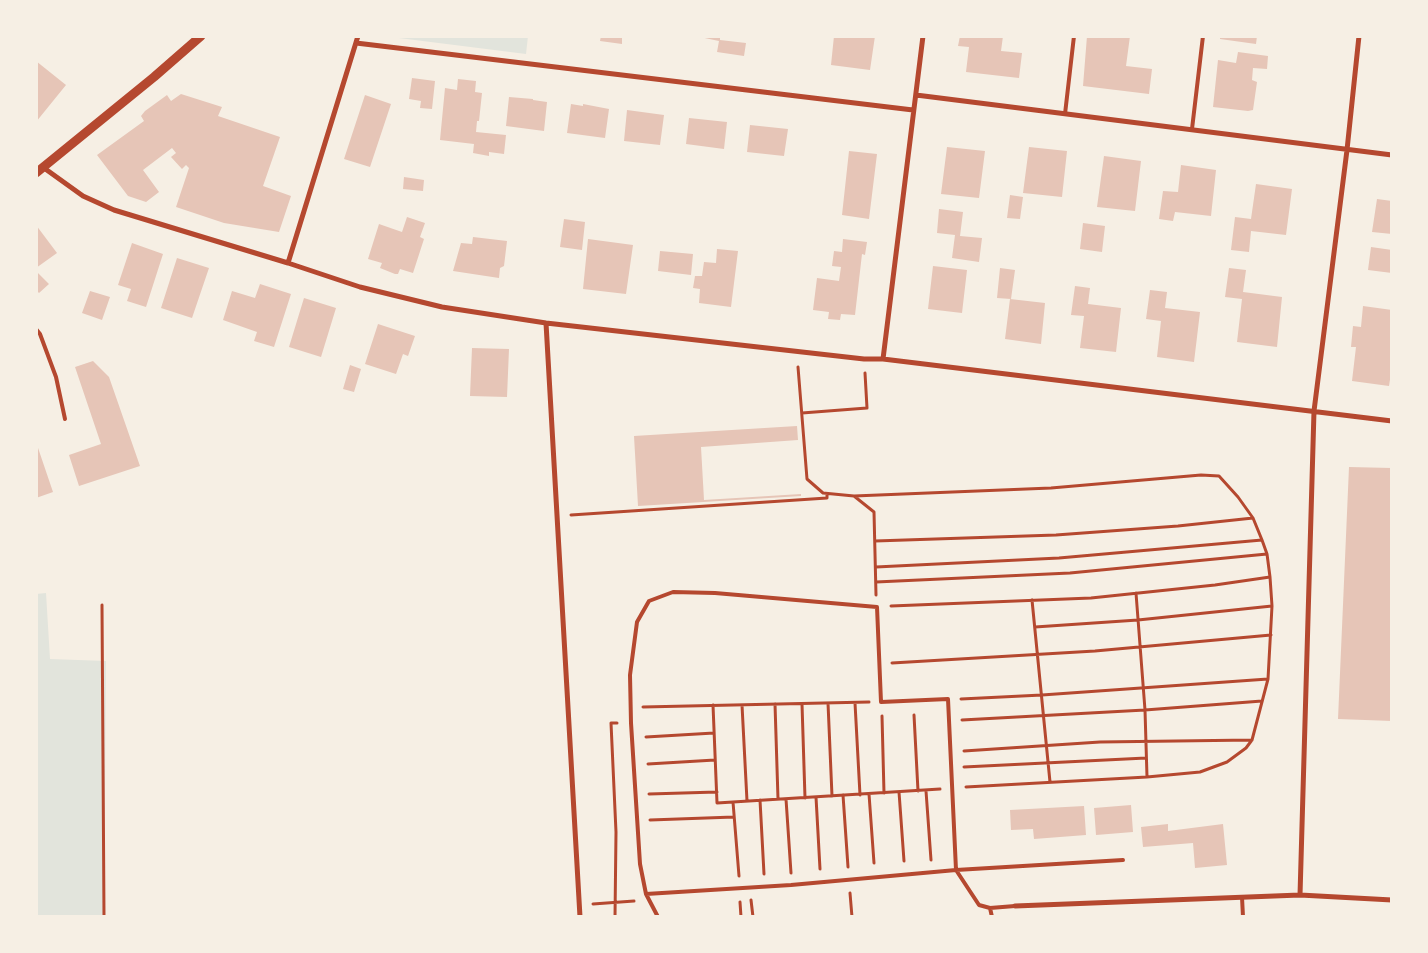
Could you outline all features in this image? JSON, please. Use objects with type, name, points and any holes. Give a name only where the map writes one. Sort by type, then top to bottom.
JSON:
[{"type":"street","points":[[36,173],[201,36]]},
{"type":"street","points":[[288,262],[358,36]]},
{"type":"street","points":[[883,359],[924,36]]},
{"type":"street","points":[[1300,895],[1314,412],[1347,150],[1359,36]]},
{"type":"street","points":[[356,43],[914,110]]},
{"type":"street","points":[[916,95],[1392,155]]},
{"type":"street","points":[[44,168],[83,196],[114,210],[288,262],[360,287],[442,307],[546,323],[864,359],[883,359],[1392,421]]},
{"type":"street","points":[[546,323],[580,917]]},
{"type":"street","points":[[1015,906],[1300,895],[1392,900]]},
{"type":"lane","points":[[1065,114],[1074,36]]},
{"type":"lane","points":[[1192,129],[1203,36]]},
{"type":"lane","points":[[36,329],[40,334],[56,377],[65,420]]},
{"type":"lane","points":[[658,917],[646,894],[640,864],[631,723],[630,675],[637,622],[649,601],[673,592],[715,593],[877,607],[882,702],[948,699],[956,870],[979,905],[990,908],[1015,906]]},
{"type":"lane","points":[[646,894],[791,886],[932,874],[956,870],[1124,860]]},
{"type":"lane","points":[[1242,896],[1243,917]]},
{"type":"lane","points":[[990,908],[992,917]]},
{"type":"path","points":[[713,705],[717,803],[926,791],[952,787],[1147,777],[1200,772],[1227,762],[1246,748],[1252,740],[1268,679],[1272,606],[1266,554],[1253,518],[1238,496],[1219,476],[1201,475],[1051,488],[854,496],[824,494],[807,479],[797,351]]},
{"type":"path","points":[[802,413],[867,408],[864,359]]},
{"type":"path","points":[[558,516],[827,498],[827,494]]},
{"type":"path","points":[[854,496],[874,512],[877,607],[1091,598],[1215,585],[1270,577]]},
{"type":"path","points":[[875,541],[1056,535],[1178,526],[1253,518]]},
{"type":"path","points":[[876,567],[1059,558],[1262,540]]},
{"type":"path","points":[[876,582],[1070,573],[1266,554]]},
{"type":"path","points":[[1136,593],[1147,777]]},
{"type":"path","points":[[1032,600],[1050,782]]},
{"type":"path","points":[[102,605],[104,917]]},
{"type":"path","points":[[1035,626],[1138,620],[1272,606]]},
{"type":"path","points":[[879,664],[1140,647],[1271,634]]},
{"type":"path","points":[[948,699],[1042,695],[1268,679]]},
{"type":"path","points":[[949,721],[1262,701]]},
{"type":"path","points":[[631,707],[882,702],[884,792]]},
{"type":"path","points":[[913,702],[918,791]]},
{"type":"path","points":[[828,703],[832,796]]},
{"type":"path","points":[[855,703],[860,795]]},
{"type":"path","points":[[775,704],[778,799]]},
{"type":"path","points":[[802,704],[805,798]]},
{"type":"path","points":[[742,705],[747,801]]},
{"type":"path","points":[[614,917],[616,832],[611,723],[631,723]]},
{"type":"path","points":[[632,737],[714,733]]},
{"type":"path","points":[[950,752],[1100,742],[1252,740]]},
{"type":"path","points":[[951,768],[1146,758]]},
{"type":"path","points":[[634,765],[716,760]]},
{"type":"path","points":[[926,791],[932,874]]},
{"type":"path","points":[[636,794],[717,792]]},
{"type":"path","points":[[899,792],[904,876]]},
{"type":"path","points":[[869,794],[875,879]]},
{"type":"path","points":[[844,795],[852,917]]},
{"type":"path","points":[[816,797],[821,883]]},
{"type":"path","points":[[786,799],[791,886]]},
{"type":"path","points":[[760,800],[765,887]]},
{"type":"path","points":[[733,802],[740,888]]},
{"type":"path","points":[[637,821],[734,817]]},
{"type":"path","points":[[579,904],[640,900],[646,894]]},
{"type":"shaded area","points":[[383,36],[528,36],[526,54]]},
{"type":"shaded area","points":[[46,593],[50,659],[106,661],[104,917],[36,917],[36,594]]},
{"type":"building","points":[[601,36],[622,36],[622,44],[600,41]]},
{"type":"building","points":[[695,36],[720,36],[720,40],[746,43],[744,56],[717,52],[719,41]]},
{"type":"building","points":[[834,36],[875,36],[870,70],[831,65]]},
{"type":"building","points":[[960,36],[1003,36],[1001,51],[1022,53],[1019,78],[966,72],[969,47],[958,46]]},
{"type":"building","points":[[1087,36],[1130,36],[1126,66],[1152,69],[1149,94],[1083,86]]},
{"type":"building","points":[[1220,36],[1257,36],[1256,44],[1220,39]]},
{"type":"building","points":[[1238,52],[1268,56],[1267,69],[1253,68],[1252,80],[1257,82],[1253,110],[1213,107],[1218,60],[1236,63]]},
{"type":"building","points":[[36,61],[66,85],[36,122]]},
{"type":"building","points":[[412,78],[435,81],[432,109],[420,108],[421,101],[409,99]]},
{"type":"building","points":[[458,79],[476,81],[475,92],[482,93],[476,132],[506,135],[504,154],[489,152],[489,156],[473,153],[474,144],[440,140],[445,88],[457,90]]},
{"type":"building","points":[[181,94],[222,107],[218,116],[280,137],[263,186],[291,196],[279,232],[224,223],[176,207],[189,168],[186,165],[182,169],[171,157],[176,153],[172,148],[143,170],[159,192],[146,202],[128,196],[97,155],[144,121],[141,116],[145,111],[167,95],[171,101]]},
{"type":"building","points":[[365,95],[391,104],[370,167],[344,159]]},
{"type":"building","points":[[509,97],[547,102],[544,131],[506,126]]},
{"type":"building","points":[[571,104],[583,106],[583,104],[609,109],[605,138],[567,133]]},
{"type":"building","points":[[627,110],[664,115],[660,145],[624,141]]},
{"type":"building","points":[[689,118],[727,122],[724,149],[686,144]]},
{"type":"building","points":[[750,125],[788,129],[784,156],[747,152]]},
{"type":"building","points":[[947,147],[985,151],[979,198],[941,194]]},
{"type":"building","points":[[1029,147],[1067,151],[1062,197],[1023,193]]},
{"type":"building","points":[[849,151],[877,154],[869,219],[842,215]]},
{"type":"building","points":[[1104,156],[1141,161],[1135,211],[1097,207]]},
{"type":"building","points":[[1181,165],[1216,170],[1211,216],[1175,212],[1173,221],[1159,219],[1163,191],[1178,192]]},
{"type":"building","points":[[404,177],[424,180],[423,191],[403,189]]},
{"type":"building","points":[[1256,184],[1292,189],[1286,235],[1251,231],[1249,252],[1231,250],[1235,217],[1251,219]]},
{"type":"building","points":[[1010,195],[1023,197],[1020,219],[1007,218]]},
{"type":"building","points":[[1377,199],[1392,201],[1392,234],[1372,232]]},
{"type":"building","points":[[939,209],[963,212],[960,236],[982,238],[979,262],[952,258],[955,235],[937,233]]},
{"type":"building","points":[[407,217],[425,223],[420,237],[424,239],[413,273],[400,269],[398,274],[395,274],[380,268],[382,263],[368,259],[379,224],[402,232]]},
{"type":"building","points":[[564,219],[585,222],[582,250],[560,247]]},
{"type":"building","points":[[1083,223],[1105,226],[1102,252],[1080,249]]},
{"type":"building","points":[[36,225],[57,253],[36,268]]},
{"type":"building","points":[[473,237],[507,241],[504,266],[500,268],[499,278],[453,271],[461,243],[472,244]]},
{"type":"building","points":[[588,239],[633,245],[626,294],[583,289]]},
{"type":"building","points":[[843,239],[867,242],[865,255],[862,254],[855,315],[841,314],[840,320],[828,319],[829,312],[813,310],[817,278],[839,281],[841,267],[832,266],[834,251],[842,252]]},
{"type":"building","points":[[132,243],[163,254],[146,307],[127,301],[131,289],[118,285]]},
{"type":"building","points":[[1371,247],[1392,250],[1392,273],[1368,270]]},
{"type":"building","points":[[717,249],[738,251],[731,307],[699,303],[700,289],[693,288],[695,276],[702,276],[704,262],[716,263]]},
{"type":"building","points":[[660,251],[693,254],[691,275],[658,271]]},
{"type":"building","points":[[177,258],[209,268],[192,318],[161,308]]},
{"type":"building","points":[[933,266],[967,270],[962,313],[928,309]]},
{"type":"building","points":[[1000,268],[1015,270],[1011,299],[997,298]]},
{"type":"building","points":[[1229,268],[1246,270],[1243,292],[1282,297],[1277,347],[1237,342],[1242,299],[1225,297]]},
{"type":"building","points":[[36,271],[49,284],[39,293],[36,290]]},
{"type":"building","points":[[260,284],[291,294],[274,347],[254,341],[257,332],[223,320],[232,291],[255,298]]},
{"type":"building","points":[[1075,286],[1090,288],[1088,304],[1121,308],[1116,352],[1080,348],[1084,316],[1071,315]]},
{"type":"building","points":[[1150,290],[1167,292],[1165,308],[1200,312],[1194,362],[1157,357],[1161,321],[1146,319]]},
{"type":"building","points":[[90,291],[110,297],[102,320],[82,313]]},
{"type":"building","points":[[304,298],[336,308],[321,357],[289,347]]},
{"type":"building","points":[[1010,299],[1045,303],[1041,344],[1005,339]]},
{"type":"building","points":[[1363,306],[1392,310],[1392,367],[1389,386],[1352,381],[1356,347],[1351,347],[1353,326],[1361,327]]},
{"type":"building","points":[[378,324],[415,336],[408,356],[403,354],[396,374],[365,364]]},
{"type":"building","points":[[472,348],[509,349],[507,397],[470,396]]},
{"type":"building","points":[[93,361],[109,377],[140,466],[79,486],[69,455],[101,444],[75,367]]},
{"type":"building","points":[[350,365],[361,369],[354,392],[343,389]]},
{"type":"building","points":[[797,426],[798,440],[701,447],[704,500],[801,494],[801,496],[638,506],[634,436]]},
{"type":"building","points":[[36,442],[53,492],[36,498]]},
{"type":"building","points":[[1349,467],[1392,468],[1392,721],[1338,719]]},
{"type":"building","points":[[1131,805],[1133,832],[1096,835],[1094,808]]},
{"type":"building","points":[[1084,806],[1086,835],[1034,839],[1033,829],[1011,830],[1010,810]]},
{"type":"building","points":[[1168,824],[1168,831],[1223,824],[1227,865],[1195,868],[1193,843],[1143,847],[1141,827]]}]
